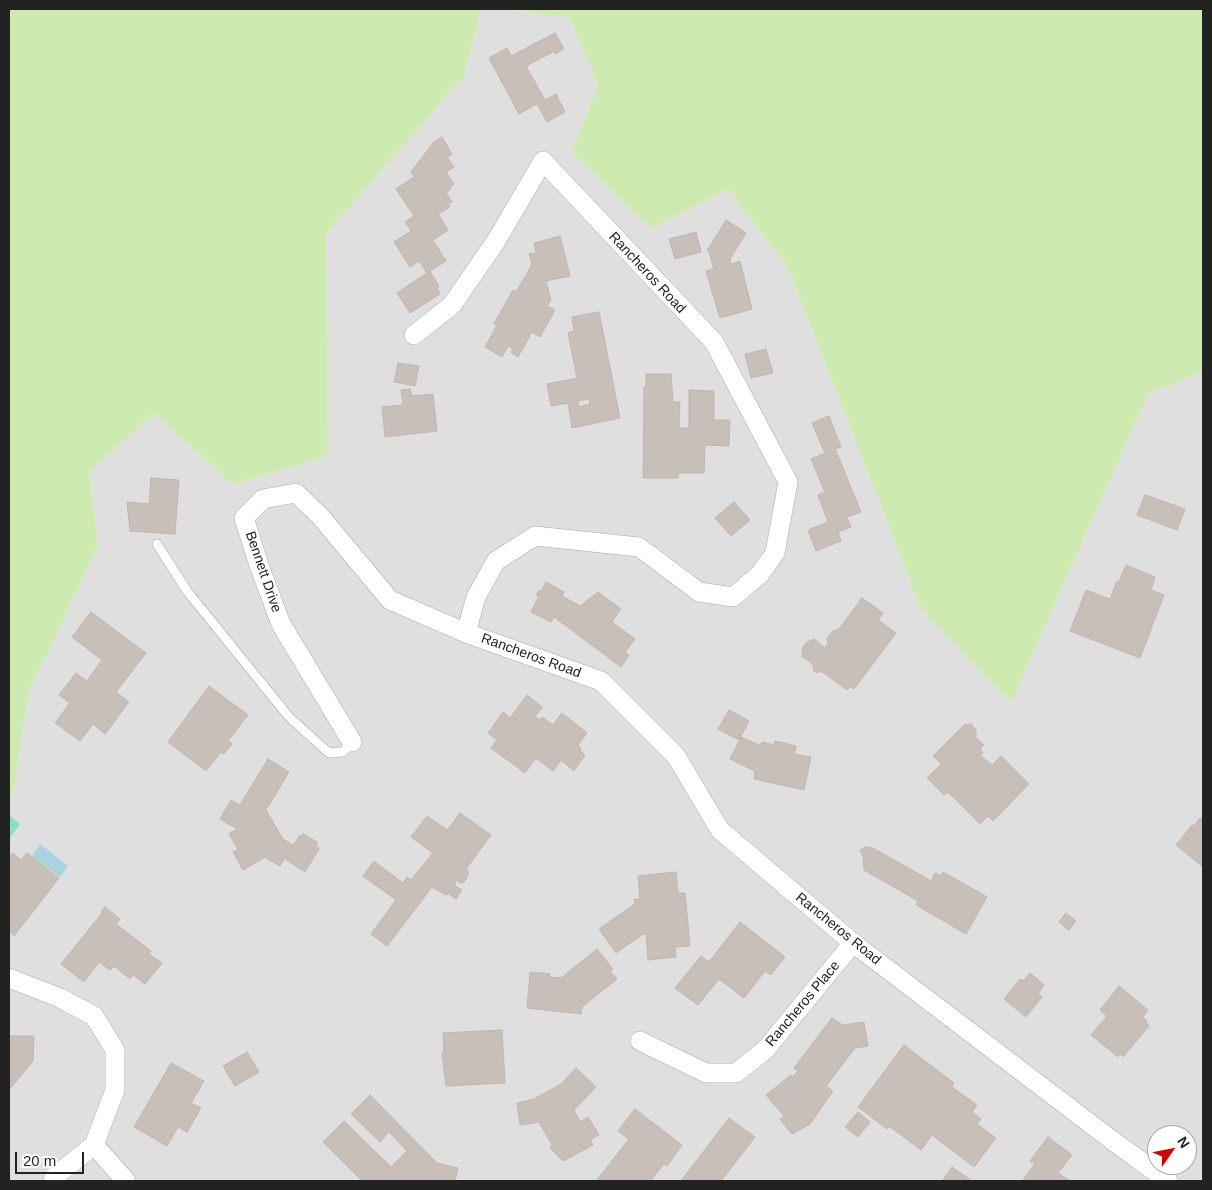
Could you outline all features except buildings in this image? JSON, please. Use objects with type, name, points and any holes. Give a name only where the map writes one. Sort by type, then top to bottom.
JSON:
[{"type":"street","name":"Rancheros Road","points":[[414,335],[452,305],[496,241],[543,161],[714,342],[753,420],[788,482],[775,553],[760,574],[734,597],[699,592],[639,547],[535,536],[496,561],[476,597],[466,633],[601,681],[676,756],[720,830],[853,943],[1168,1181]]},
{"type":"street","name":"Bennett Drive","points":[[352,742],[281,624],[260,568],[244,518],[263,499],[296,493],[320,516],[390,600],[466,633]]},
{"type":"street","name":"Rancheros Place","points":[[640,1041],[706,1073],[736,1073],[766,1049],[853,943]]},
{"type":"street","points":[[9,978],[60,998],[94,1016],[115,1050],[115,1090],[94,1144],[54,1177],[52,1181]]},
{"type":"street","points":[[94,1144],[126,1181]]},
{"type":"lane","points":[[157,544],[187,592],[289,717],[329,753],[343,752],[352,742]]},
{"type":"shaded area","points":[[481,9],[505,9],[569,17],[598,86],[571,151],[651,228],[728,189],[788,268],[921,609],[1011,702],[1148,394],[1203,371],[1203,1181],[9,1181],[9,795],[13,795],[29,691],[98,546],[89,471],[154,413],[232,484],[328,456],[326,234],[464,76]]},
{"type":"green space","points":[[9,9],[481,9],[464,76],[326,234],[328,456],[232,484],[154,413],[89,471],[98,546],[29,691],[13,795],[9,795]]},
{"type":"green space","points":[[505,9],[1203,9],[1203,371],[1148,394],[1011,702],[921,609],[788,268],[728,189],[651,228],[571,151],[598,86],[569,17]]},
{"type":"green space","points":[[9,815],[20,824],[9,839]]},
{"type":"water","points":[[40,844],[68,866],[60,877],[32,856]]}]
